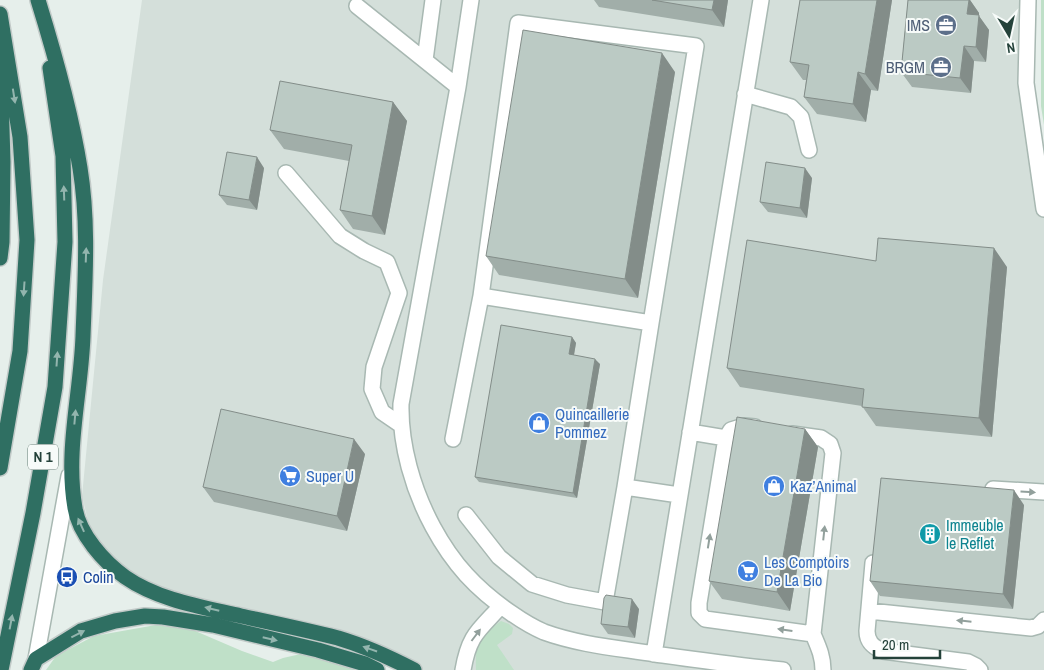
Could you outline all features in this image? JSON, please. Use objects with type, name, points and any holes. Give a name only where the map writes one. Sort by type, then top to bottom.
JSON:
[{"type":"highway","points":[[39,4],[64,91],[80,169],[86,245],[83,340],[71,466],[75,511],[88,539],[109,565],[125,577],[153,592],[210,609],[340,639],[380,653],[414,670]]},
{"type":"highway","name":"N 1","points":[[2,670],[56,386],[65,242],[63,156],[39,4]]},
{"type":"highway","name":"N 1","points":[[0,14],[20,136],[27,240],[20,351],[0,468]]},
{"type":"highway","points":[[0,56],[3,162],[0,258]]},
{"type":"highway","points":[[33,664],[81,631],[115,621],[157,616],[213,625],[318,650],[365,664],[377,670]]},
{"type":"street","points":[[425,60],[433,0]]},
{"type":"street","points":[[471,0],[458,87],[401,404],[401,425],[411,473],[426,514],[444,548],[476,587],[522,620],[551,634],[576,642],[724,664],[783,670]]},
{"type":"street","points":[[654,654],[761,0]]},
{"type":"street","points":[[1028,0],[1026,83],[1044,209]]},
{"type":"street","points":[[357,6],[458,87]]},
{"type":"street","points":[[453,439],[481,296],[518,23],[696,46],[605,602],[567,596],[532,584],[499,557],[466,515]]},
{"type":"street","points":[[745,94],[791,108],[801,117],[809,150]]},
{"type":"street","points":[[286,172],[340,236],[364,251],[387,262],[399,293],[374,367],[372,389],[382,412],[401,425]]},
{"type":"street","points":[[481,296],[651,323]]},
{"type":"street","points":[[812,634],[705,619],[699,613],[700,593],[726,438],[730,430],[744,426],[821,438],[830,444],[833,453],[812,634],[823,660],[823,670]]},
{"type":"street","points":[[690,432],[726,438]]},
{"type":"street","points":[[33,664],[71,466]]},
{"type":"street","points":[[625,487],[679,495]]},
{"type":"street","points":[[979,487],[1044,492]]},
{"type":"street","points":[[875,546],[867,636],[875,648],[883,651],[968,662],[980,670]]},
{"type":"street","points":[[463,670],[466,653],[473,636],[501,606]]},
{"type":"street","points":[[869,611],[1031,628],[1038,626],[1044,620]]},
{"type":"shaded area","points":[[142,0],[1028,0],[1026,83],[1044,207],[1044,670],[414,670],[380,653],[209,609],[125,577],[91,534],[82,496],[103,280]]},
{"type":"green space","points":[[1041,0],[1044,0],[1044,125],[1041,106]]},
{"type":"green space","points":[[501,621],[513,628],[512,634],[497,645],[514,670],[476,670],[476,652],[479,641]]},
{"type":"green space","points":[[156,625],[193,630],[273,662],[305,653],[368,670],[46,670],[56,656],[94,636]]},
{"type":"building","points":[[652,0],[714,0],[712,10]]},
{"type":"building","points":[[800,0],[877,0],[865,74],[858,72],[853,104],[804,97],[809,65],[790,62]]},
{"type":"building","points":[[908,0],[969,0],[967,14],[979,15],[976,47],[964,46],[960,78],[901,72]]},
{"type":"building","points":[[523,30],[662,53],[625,279],[486,256]]},
{"type":"building","points":[[280,81],[393,102],[372,216],[340,210],[352,145],[270,130]]},
{"type":"building","points":[[227,152],[257,157],[249,200],[219,195]]},
{"type":"building","points":[[766,162],[805,168],[800,208],[760,202]]},
{"type":"building","points":[[878,238],[994,248],[979,418],[862,407],[864,389],[727,368],[747,240],[876,261]]},
{"type":"building","name":"Quincaillerie Pommez","points":[[501,325],[572,337],[569,354],[595,359],[573,493],[475,477]]},
{"type":"building","name":"Super U","points":[[221,409],[354,439],[337,516],[203,487]]},
{"type":"building","points":[[737,417],[805,429],[777,592],[709,581]]},
{"type":"building","name":"Immeuble le Reflet","points":[[881,478],[1014,490],[1003,594],[870,581]]},
{"type":"building","points":[[606,595],[632,599],[628,627],[601,624]]},
{"type":"place","name":"IMS","points":[[946,25]]},
{"type":"place","name":"BRGM","points":[[941,67]]},
{"type":"place","name":"Quincaillerie Pommez","points":[[539,423]]},
{"type":"place","name":"Super U","points":[[290,476]]},
{"type":"place","name":"Kaz’Animal","points":[[774,486]]},
{"type":"place","name":"Immeuble le Reflet","points":[[930,534]]},
{"type":"place","name":"Les Comptoirs De La Bio","points":[[748,571]]},
{"type":"place","name":"Colin","points":[[67,577]]}]
